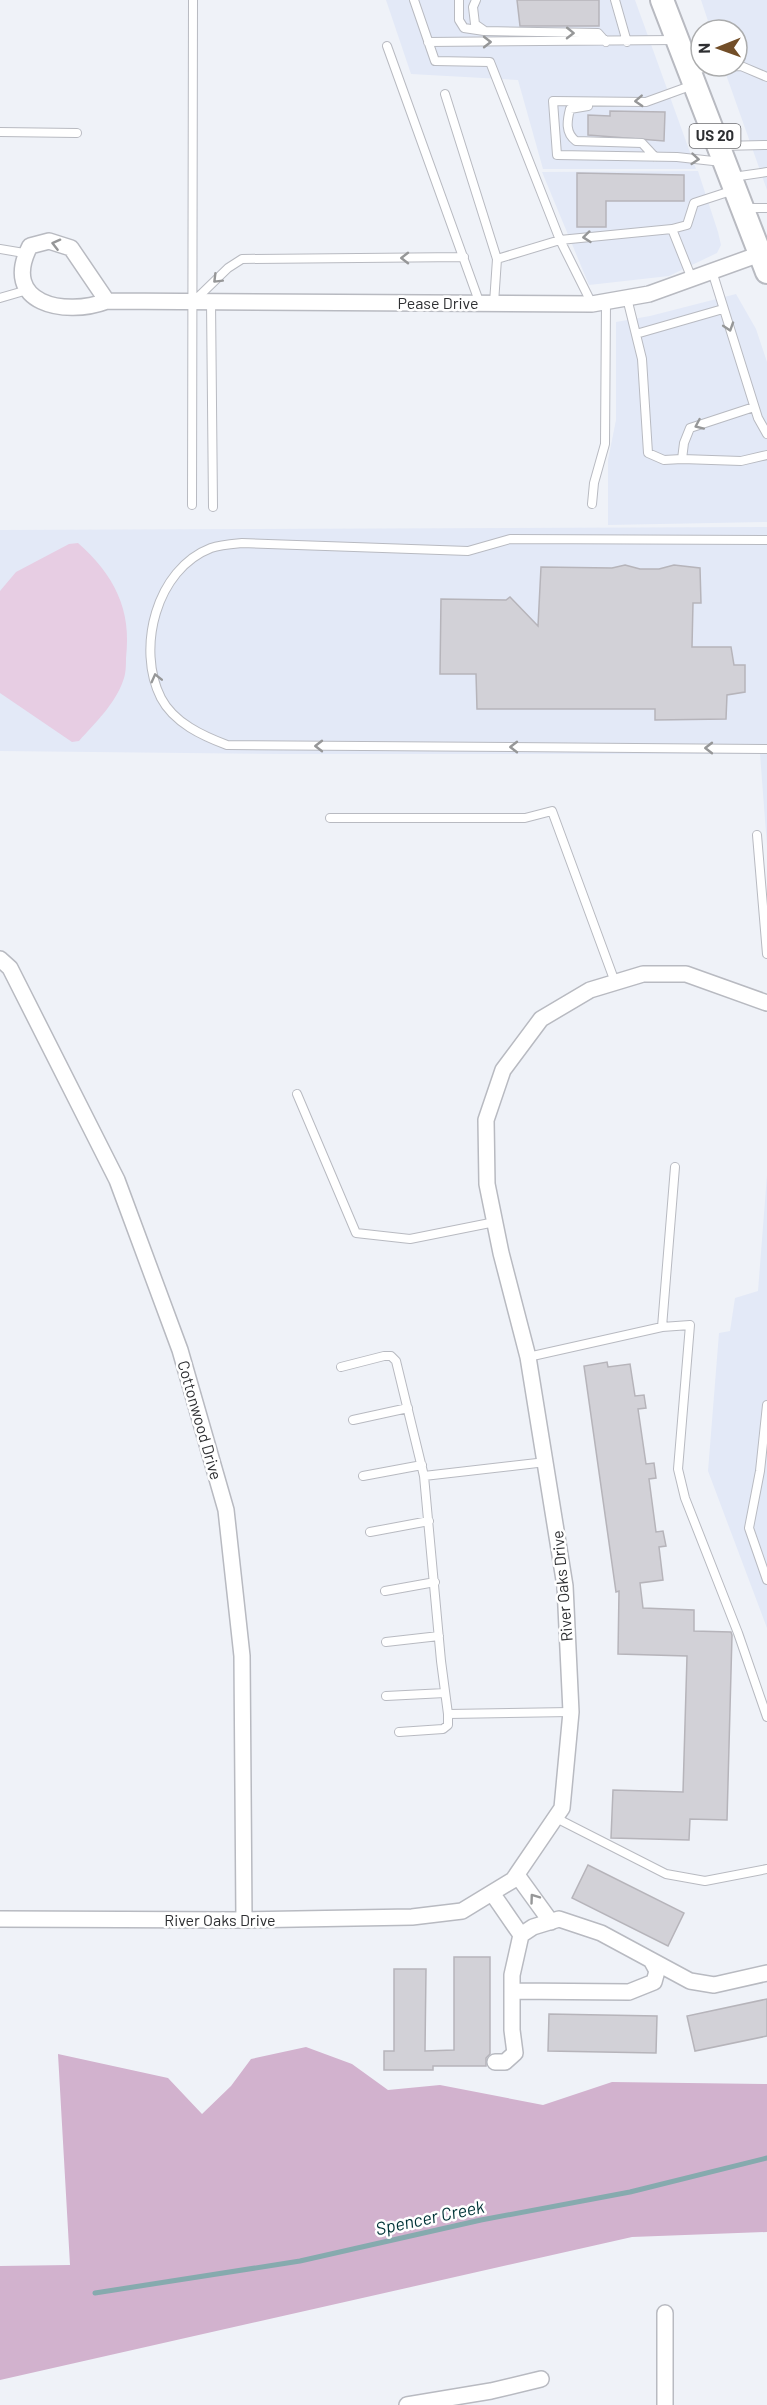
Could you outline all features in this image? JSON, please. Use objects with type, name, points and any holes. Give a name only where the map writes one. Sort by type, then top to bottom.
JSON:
[{"type":"main road","name":"US 20","points":[[662,0],[689,72]]},
{"type":"main road","name":"US 20","points":[[691,78],[765,259]]},
{"type":"street","points":[[24,291],[18,284],[18,264],[30,246],[49,241],[71,248],[107,301]]},
{"type":"street","name":"Pease Drive","points":[[24,291],[30,298],[48,307],[98,304],[107,301],[599,303],[649,294],[712,272],[765,259]]},
{"type":"street","name":"Cottonwood Drive","points":[[0,958],[10,968],[117,1180],[180,1350],[226,1510],[243,1656],[244,1920]]},
{"type":"street","name":"River Oaks Drive","points":[[0,1919],[244,1920],[412,1917],[462,1911],[517,1875],[562,1808],[571,1712],[565,1586],[547,1462],[528,1357],[487,1184],[486,1120],[503,1070],[541,1019],[590,990],[644,974],[686,974],[767,1003]]},
{"type":"street","points":[[517,1875],[550,1922]]},
{"type":"street","points":[[492,1893],[521,1935]]},
{"type":"street","points":[[495,2062],[505,2062],[515,2053],[512,2030],[512,1975],[521,1935],[532,1927],[559,1919],[600,1933],[690,1981],[710,1986],[767,1973]]},
{"type":"street","points":[[512,1991],[629,1992],[654,1982],[657,1971],[651,1960]]},
{"type":"street","points":[[665,2313],[665,2405]]},
{"type":"street","points":[[406,2405],[491,2391],[541,2379]]},
{"type":"lane","points":[[192,505],[193,0]]},
{"type":"lane","points":[[414,0],[435,61],[490,62],[560,240],[599,303],[605,444],[594,483],[592,504]]},
{"type":"lane","points":[[459,0],[459,20],[464,28],[485,31],[598,33],[606,42]]},
{"type":"lane","points":[[476,0],[473,7],[475,24],[485,31]]},
{"type":"lane","points":[[615,0],[627,42]]},
{"type":"lane","points":[[428,42],[677,40]]},
{"type":"lane","points":[[387,46],[464,257],[487,304]]},
{"type":"lane","points":[[749,68],[763,76]]},
{"type":"lane","points":[[689,78],[646,102],[553,101],[557,155],[655,157],[730,176],[767,172]]},
{"type":"lane","points":[[445,94],[497,259],[487,304]]},
{"type":"lane","points":[[618,102],[610,106],[580,106],[570,109],[566,122],[571,138],[576,141],[642,143],[655,157]]},
{"type":"lane","points":[[0,132],[77,133]]},
{"type":"lane","points":[[497,259],[560,240],[672,229],[687,225],[694,203],[767,145]]},
{"type":"lane","points":[[730,176],[767,208]]},
{"type":"lane","points":[[672,229],[692,279]]},
{"type":"lane","points":[[0,249],[24,254]]},
{"type":"lane","points":[[194,301],[228,268],[242,259],[464,257]]},
{"type":"lane","points":[[712,272],[754,407],[767,434]]},
{"type":"lane","points":[[0,298],[24,291]]},
{"type":"lane","points":[[627,298],[642,359],[648,453],[664,460],[741,461],[767,455]]},
{"type":"lane","points":[[211,302],[213,507]]},
{"type":"lane","points":[[636,334],[723,309]]},
{"type":"lane","points":[[682,459],[684,443],[690,428],[754,407]]},
{"type":"lane","points":[[767,540],[510,539],[468,551],[232,544],[211,548],[190,561],[163,592],[154,617],[151,647],[154,674],[161,699],[178,719],[200,735],[227,745],[767,749]]},
{"type":"lane","points":[[330,818],[525,818],[552,811],[615,982]]},
{"type":"lane","points":[[757,835],[767,954]]},
{"type":"lane","points":[[297,1094],[356,1233],[410,1239],[495,1222]]},
{"type":"lane","points":[[662,1327],[675,1167]]},
{"type":"lane","points":[[528,1357],[662,1327],[690,1325],[678,1469],[685,1498],[738,1633],[767,1717]]},
{"type":"lane","points":[[341,1367],[391,1356],[399,1368],[424,1476],[448,1725],[443,1729],[399,1732]]},
{"type":"lane","points":[[767,1405],[760,1471],[749,1528],[767,1580]]},
{"type":"lane","points":[[352,1420],[408,1408]]},
{"type":"lane","points":[[424,1476],[547,1462]]},
{"type":"lane","points":[[363,1476],[422,1465]]},
{"type":"lane","points":[[370,1532],[429,1521]]},
{"type":"lane","points":[[386,1591],[435,1582]]},
{"type":"lane","points":[[386,1642],[439,1636]]},
{"type":"lane","points":[[386,1696],[445,1693]]},
{"type":"lane","points":[[448,1714],[571,1712]]},
{"type":"lane","points":[[556,1818],[666,1874],[705,1881],[767,1869]]},
{"type":"shaded area","points":[[386,0],[635,0],[696,169],[543,169],[518,80],[411,74]]},
{"type":"shaded area","points":[[701,0],[767,0],[767,190],[727,78],[749,78],[749,18],[707,18]]},
{"type":"shaded area","points":[[698,171],[718,232],[721,245],[717,253],[669,276],[589,285],[542,172]]},
{"type":"shaded area","points":[[736,294],[756,329],[767,362],[767,522],[608,525],[608,460],[616,420],[616,322],[650,316]]},
{"type":"shaded area","points":[[767,527],[767,846],[760,754],[283,754],[0,751],[0,530]]},
{"type":"shaded area","points":[[78,543],[102,568],[118,594],[126,624],[127,640],[125,672],[119,689],[110,705],[92,727],[79,741],[72,742],[0,693],[0,591],[16,572],[69,544]]},
{"type":"shaded area","points":[[767,1175],[767,1628],[708,1471],[719,1333],[730,1331],[735,1298],[758,1291]]},
{"type":"shaded area","points":[[306,2047],[352,2064],[388,2090],[440,2085],[543,2105],[612,2082],[767,2084],[767,2232],[632,2237],[0,2380],[0,2266],[70,2265],[58,2054],[168,2078],[202,2114],[231,2086],[251,2059]]},
{"type":"building","points":[[517,0],[599,0],[599,26],[520,26]]},
{"type":"building","points":[[610,111],[665,112],[664,141],[588,135],[588,115],[610,116]]},
{"type":"building","points":[[577,173],[684,175],[684,201],[606,201],[606,227],[577,227]]},
{"type":"building","points":[[625,565],[640,569],[659,569],[674,565],[700,568],[701,603],[693,603],[692,647],[731,647],[734,665],[745,665],[745,692],[727,695],[726,719],[655,720],[655,709],[477,709],[476,674],[440,674],[441,599],[506,600],[510,597],[538,626],[541,567],[612,568]]},
{"type":"building","points":[[607,1362],[608,1367],[630,1364],[635,1396],[644,1395],[646,1408],[638,1409],[646,1464],[654,1463],[656,1478],[649,1479],[656,1532],[663,1531],[666,1546],[659,1547],[663,1580],[640,1583],[643,1608],[694,1610],[694,1631],[731,1632],[732,1635],[727,1820],[690,1819],[689,1840],[611,1838],[613,1790],[683,1792],[687,1656],[618,1654],[619,1591],[616,1592],[584,1366]]},
{"type":"building","points":[[588,1865],[684,1913],[668,1946],[572,1898]]},
{"type":"building","points":[[454,1957],[490,1957],[490,2054],[486,2058],[486,2066],[433,2066],[433,2070],[384,2070],[384,2051],[394,2051],[394,1969],[426,1969],[425,2051],[454,2050]]},
{"type":"building","points":[[767,1999],[767,2036],[695,2051],[687,2016]]},
{"type":"building","points":[[549,2014],[657,2016],[656,2053],[548,2051]]},
{"type":"waterway","name":"Spencer Creek","points":[[95,2293],[300,2261],[481,2220],[630,2192],[767,2158]]}]
